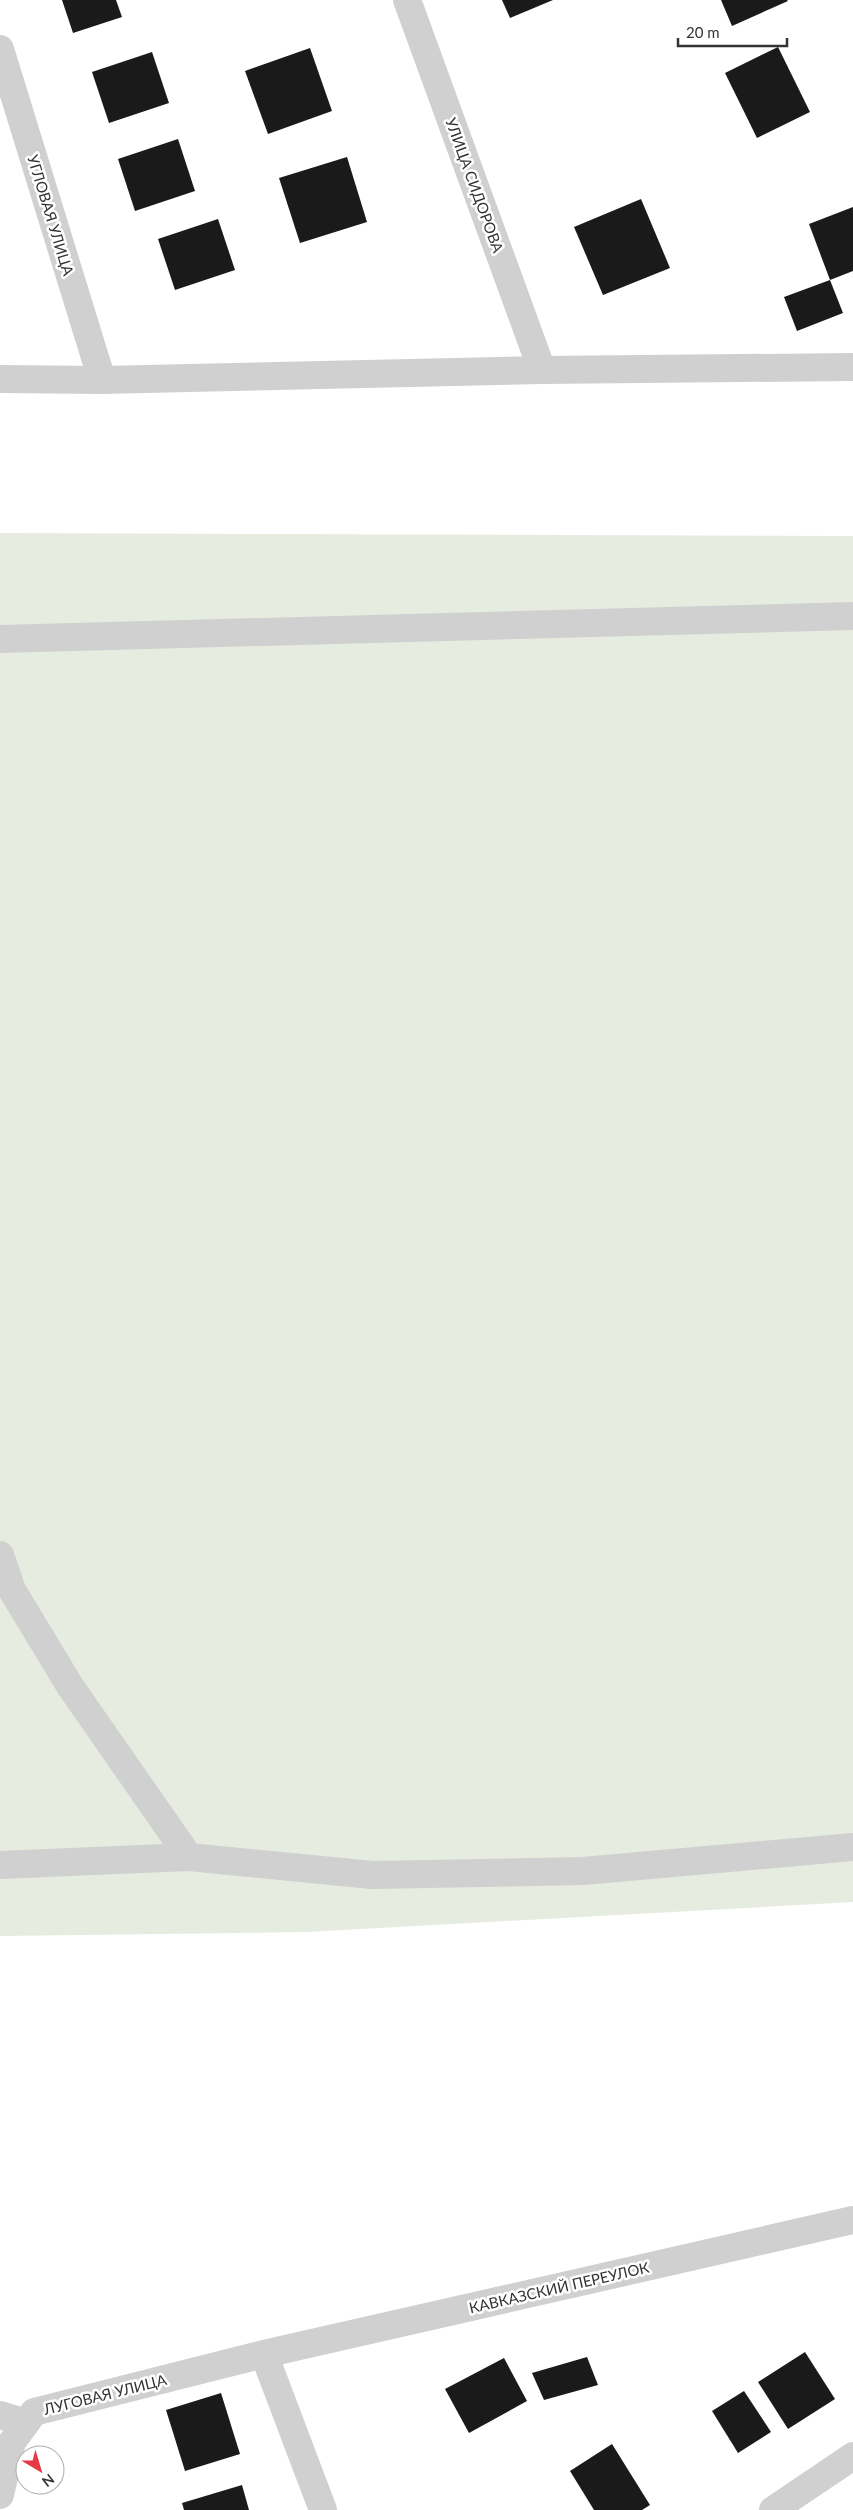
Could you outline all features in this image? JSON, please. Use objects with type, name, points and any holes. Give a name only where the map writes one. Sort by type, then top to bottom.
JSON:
[{"type":"street","name":"УЛИЦА СИДОРОВА","points":[[407,0],[542,370]]},
{"type":"street","name":"УГЛОВАЯ УЛИЦА","points":[[0,49],[102,380]]},
{"type":"street","points":[[0,380],[102,380],[542,370],[853,367]]},
{"type":"street","points":[[0,639],[853,616]]},
{"type":"street","points":[[0,1555],[12,1590],[70,1686],[189,1856]]},
{"type":"street","points":[[0,1865],[189,1856],[372,1876],[583,1871],[853,1848]]},
{"type":"street","name":"КАВКАЗСКИЙ ПЕРЕУЛОК","points":[[264,2354],[853,2220]]},
{"type":"street","points":[[264,2354],[323,2510]]},
{"type":"street","name":"ЛУГОВАЯ УЛИЦА","points":[[0,2495],[12,2442],[34,2412],[264,2354]]},
{"type":"street","points":[[0,2415],[26,2424]]},
{"type":"street","points":[[773,2510],[853,2456]]},
{"type":"shaded area","points":[[0,533],[853,536],[853,1902],[306,1932],[0,1936]]},
{"type":"building","points":[[62,0],[116,0],[122,17],[73,33]]},
{"type":"building","points":[[502,0],[553,0],[510,18]]},
{"type":"building","points":[[721,0],[787,0],[788,1],[732,26]]},
{"type":"building","points":[[778,47],[810,112],[757,138],[725,73]]},
{"type":"building","points":[[310,48],[332,111],[268,134],[245,71]]},
{"type":"building","points":[[152,52],[169,103],[109,123],[92,72]]},
{"type":"building","points":[[178,139],[195,191],[135,211],[118,159]]},
{"type":"building","points":[[347,157],[367,222],[300,243],[279,178]]},
{"type":"building","points":[[641,199],[670,268],[603,295],[574,227]]},
{"type":"building","points":[[853,207],[853,271],[830,280],[809,224]]},
{"type":"building","points":[[218,219],[235,270],[175,290],[158,239]]},
{"type":"building","points":[[830,280],[843,313],[797,331],[784,297]]},
{"type":"building","points":[[805,2352],[835,2399],[788,2429],[758,2382]]},
{"type":"building","points":[[587,2357],[598,2385],[544,2400],[532,2373]]},
{"type":"building","points":[[504,2358],[527,2401],[469,2433],[445,2389]]},
{"type":"building","points":[[744,2391],[771,2432],[738,2453],[712,2411]]},
{"type":"building","points":[[221,2393],[240,2454],[185,2471],[166,2410]]},
{"type":"building","points":[[612,2444],[650,2505],[642,2510],[594,2510],[570,2471]]},
{"type":"building","points":[[242,2485],[249,2510],[184,2510],[182,2503]]}]
